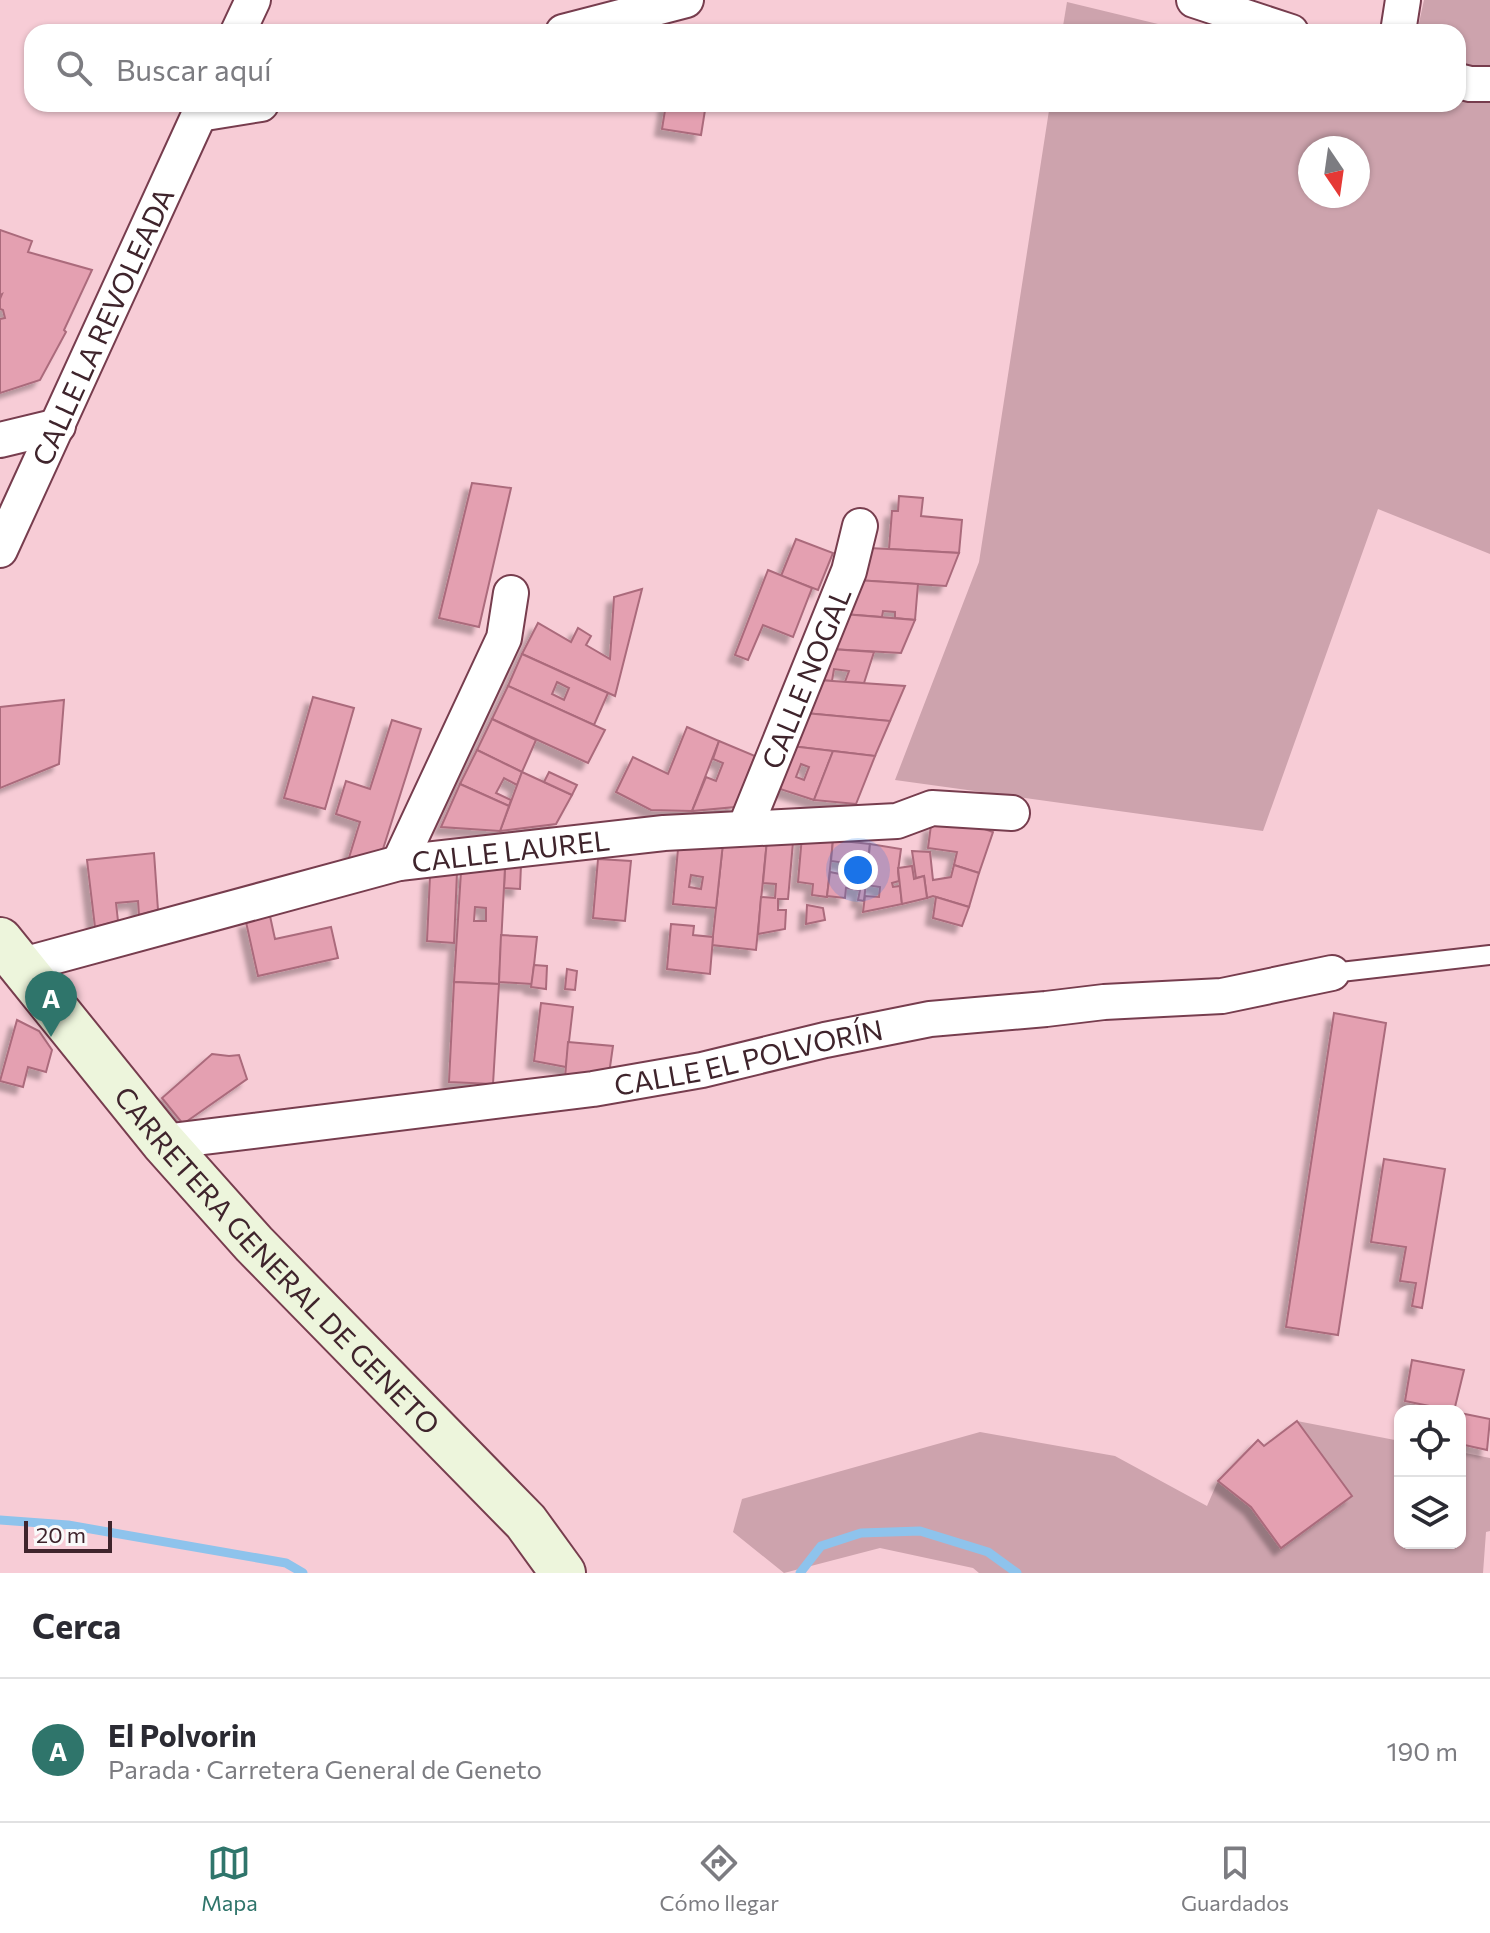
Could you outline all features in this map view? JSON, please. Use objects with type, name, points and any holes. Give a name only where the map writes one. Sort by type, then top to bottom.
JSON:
[{"type":"main road","name":"CARRETERA GENERAL DE GENETO","points":[[10,953],[163,1142],[254,1244],[526,1522],[563,1573]]},
{"type":"street","points":[[242,24],[253,0]]},
{"type":"street","points":[[594,24],[686,0]]},
{"type":"street","points":[[1194,0],[1267,24]]},
{"type":"street","points":[[1399,24],[1403,0]]},
{"type":"street","points":[[1466,83],[1490,84]]},
{"type":"street","name":"CALLE LA REVOLEADA","points":[[0,550],[201,112]]},
{"type":"street","points":[[0,440],[58,426]]},
{"type":"street","name":"CALLE NOGAL","points":[[745,828],[849,571],[860,526]]},
{"type":"street","points":[[399,863],[504,638],[511,593]]},
{"type":"street","name":"CALLE LAUREL","points":[[10,953],[399,863],[664,833],[897,821],[932,808],[1012,813]]},
{"type":"street","name":"CALLE EL POLVORÍN","points":[[163,1142],[593,1089],[702,1070],[825,1040],[930,1019],[1104,1002],[1222,996],[1332,973]]},
{"type":"lane","points":[[1332,973],[1490,955]]},
{"type":"shaded area","points":[[1424,0],[1490,0],[1490,554],[1378,509],[1263,831],[895,780],[979,562],[1049,112],[1466,112],[1466,24],[1419,24]]},
{"type":"shaded area","points":[[1067,2],[1158,24],[1063,24]]},
{"type":"shaded area","points":[[1297,1421],[1394,1440],[1394,1549],[1466,1549],[1466,1453],[1490,1458],[1490,1531],[1486,1532],[1483,1573],[979,1573],[973,1568],[880,1548],[784,1573],[733,1532],[742,1499],[980,1432],[1115,1456],[1207,1506],[1218,1481],[1251,1507],[1282,1548]]},
{"type":"building","points":[[665,112],[705,112],[701,135],[662,129]]},
{"type":"building","points":[[0,230],[32,241],[28,252],[92,270],[64,330],[66,332],[40,380],[0,393],[0,319],[5,318],[0,309]]},
{"type":"building","points":[[472,483],[511,488],[479,627],[439,618]]},
{"type":"building","points":[[899,496],[923,498],[921,516],[962,520],[959,553],[889,549],[892,511],[898,511]]},
{"type":"building","points":[[796,539],[833,553],[818,590],[781,576]]},
{"type":"building","points":[[869,548],[959,553],[946,586],[856,580]]},
{"type":"building","points":[[768,570],[812,588],[793,637],[763,625],[748,660],[735,655]]},
{"type":"building","points":[[856,580],[918,584],[915,620],[895,618],[895,612],[883,611],[882,617],[843,614]]},
{"type":"building","points":[[642,589],[615,696],[522,654],[538,623],[571,642],[578,628],[591,636],[586,645],[610,659],[614,597]]},
{"type":"building","points":[[843,614],[915,620],[901,653],[830,649]]},
{"type":"building","points":[[830,649],[874,652],[864,683],[845,682],[849,671],[834,669],[832,681],[818,680]]},
{"type":"building","points":[[522,654],[608,693],[594,725],[508,686]],"holes":[[[557,682],[569,688],[564,700],[552,694]]]},
{"type":"building","points":[[818,680],[905,686],[890,721],[805,713]]},
{"type":"building","points":[[508,686],[605,730],[588,763],[492,719]]},
{"type":"building","points":[[313,697],[354,708],[325,809],[284,798]]},
{"type":"building","points":[[64,700],[59,764],[0,788],[0,707]]},
{"type":"building","points":[[805,713],[890,721],[875,756],[791,746]]},
{"type":"building","points":[[492,719],[536,740],[522,772],[477,750]]},
{"type":"building","points":[[392,720],[421,729],[383,849],[348,861],[360,822],[336,814],[346,781],[370,789]]},
{"type":"building","points":[[687,727],[719,741],[692,811],[651,810],[616,792],[633,757],[668,774]]},
{"type":"building","points":[[719,741],[755,756],[735,807],[692,811],[706,777],[716,781],[723,763],[713,759]]},
{"type":"building","points":[[791,746],[833,751],[814,800],[774,787]],"holes":[[[801,764],[809,767],[804,780],[796,777]]]},
{"type":"building","points":[[477,750],[522,772],[517,785],[504,778],[496,793],[511,800],[509,806],[460,784]]},
{"type":"building","points":[[833,751],[875,756],[856,804],[814,800]]},
{"type":"building","points":[[522,772],[572,795],[556,824],[500,831]]},
{"type":"building","points":[[549,772],[577,785],[572,795],[544,782]]},
{"type":"building","points":[[460,784],[509,806],[500,831],[441,827]]},
{"type":"building","points":[[931,825],[976,826],[993,832],[979,873],[954,865],[957,852],[928,848]]},
{"type":"building","points":[[802,836],[833,840],[827,897],[812,895],[813,884],[798,882]]},
{"type":"building","points":[[767,840],[756,950],[712,945],[723,843]]},
{"type":"building","points":[[767,840],[793,842],[788,899],[778,899],[778,910],[786,910],[785,929],[758,934],[761,897],[775,898],[776,884],[763,883]]},
{"type":"building","points":[[833,840],[870,844],[864,901],[858,900],[860,890],[846,888],[845,898],[827,896],[830,872],[845,875],[846,863],[831,861]]},
{"type":"building","points":[[723,843],[716,908],[673,904],[678,849]],"holes":[[[691,875],[703,877],[701,889],[689,887]]]},
{"type":"building","points":[[870,844],[901,849],[899,881],[892,883],[893,887],[900,886],[902,904],[863,912],[865,896],[879,897],[880,887],[866,885]]},
{"type":"building","points":[[912,851],[930,852],[933,880],[951,877],[954,865],[979,873],[969,907],[933,896],[927,898],[924,876],[916,878]]},
{"type":"building","points":[[154,853],[158,910],[139,915],[138,901],[116,903],[118,921],[95,927],[87,860]]},
{"type":"building","points":[[598,859],[631,861],[625,921],[593,918]]},
{"type":"building","points":[[521,865],[520,889],[504,888],[505,867]]},
{"type":"building","points":[[912,866],[914,879],[924,876],[927,898],[902,904],[898,868]]},
{"type":"building","points":[[505,867],[499,984],[454,982],[461,872]],"holes":[[[475,907],[486,908],[486,921],[474,921]]]},
{"type":"building","points":[[457,872],[454,943],[427,941],[430,876]]},
{"type":"building","points":[[936,897],[969,907],[962,926],[933,918]]},
{"type":"building","points":[[807,905],[823,908],[825,920],[806,924]]},
{"type":"building","points":[[270,916],[275,939],[331,927],[338,958],[258,976],[246,922]]},
{"type":"building","points":[[671,924],[694,926],[693,935],[713,937],[710,974],[667,969]]},
{"type":"building","points":[[501,935],[537,937],[532,984],[499,982]]},
{"type":"building","points":[[534,965],[547,966],[546,989],[531,987]]},
{"type":"building","points":[[567,969],[577,971],[575,990],[565,989]]},
{"type":"building","points":[[454,982],[499,984],[493,1084],[449,1082]]},
{"type":"building","points":[[541,1003],[573,1007],[566,1067],[534,1061]]},
{"type":"building","points":[[1334,1013],[1386,1023],[1338,1335],[1286,1327]]},
{"type":"building","points":[[17,1020],[39,1031],[52,1050],[46,1072],[28,1067],[23,1087],[0,1081]]},
{"type":"building","points":[[568,1042],[613,1046],[609,1074],[565,1078]]},
{"type":"building","points":[[212,1054],[239,1055],[247,1079],[183,1124],[162,1098]]},
{"type":"building","points":[[1384,1159],[1445,1169],[1422,1308],[1412,1306],[1416,1283],[1400,1281],[1406,1247],[1371,1242]]},
{"type":"building","points":[[1412,1360],[1464,1370],[1455,1405],[1425,1405],[1405,1401]]},
{"type":"building","points":[[1466,1414],[1490,1419],[1487,1450],[1466,1445]]},
{"type":"building","points":[[1297,1421],[1352,1496],[1281,1548],[1251,1507],[1218,1481],[1258,1440],[1264,1446]]},
{"type":"waterway","points":[[0,1520],[68,1525],[286,1563],[303,1573]]},
{"type":"waterway","points":[[800,1573],[821,1546],[861,1533],[920,1531],[988,1552],[1017,1573]]},
{"type":"place","name":"El Polvorin","points":[[51,1037]]}]
